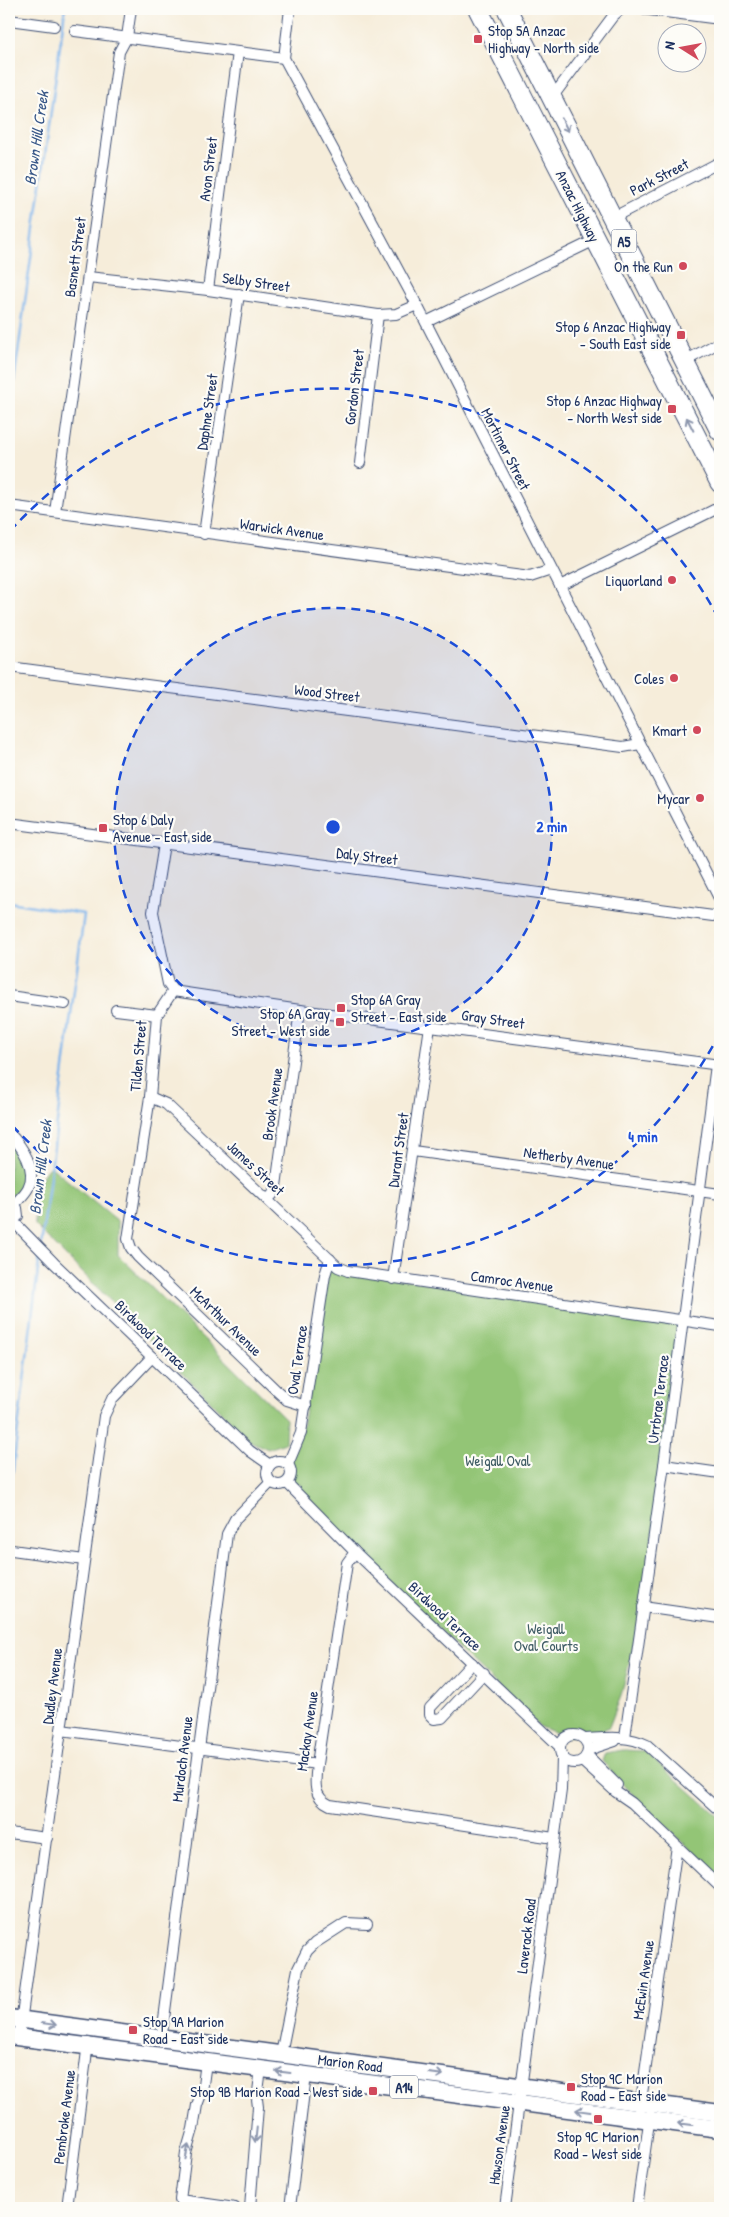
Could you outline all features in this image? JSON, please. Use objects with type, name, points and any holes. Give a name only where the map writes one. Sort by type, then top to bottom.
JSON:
[{"type":"highway","name":"Anzac Highway","points":[[478,9],[720,483]]},
{"type":"highway","name":"Anzac Highway","points":[[507,9],[720,431]]},
{"type":"highway","points":[[518,88],[516,55],[519,50],[527,50]]},
{"type":"highway","points":[[622,290],[630,292],[634,289],[633,276],[636,265]]},
{"type":"highway","points":[[636,318],[639,303],[646,299],[653,301]]},
{"type":"highway","points":[[704,449],[720,440]]},
{"type":"main road","name":"Marion Road","points":[[15,2019],[522,2085],[720,2129]]},
{"type":"main road","name":"Marion Road","points":[[14,2036],[520,2102],[645,2111],[720,2113]]},
{"type":"main road","points":[[310,2058],[320,2066],[322,2072],[313,2076]]},
{"type":"street","name":"Basnett Street","points":[[55,512],[119,52],[127,37],[131,9]]},
{"type":"street","points":[[75,30],[284,58],[290,9]]},
{"type":"street","points":[[552,99],[613,16],[621,9]]},
{"type":"street","points":[[642,9],[720,19]]},
{"type":"street","points":[[9,20],[54,26]]},
{"type":"street","name":"Avon Street","points":[[208,290],[238,52]]},
{"type":"street","name":"Mortimer Street","points":[[284,58],[426,322],[550,570],[560,586],[720,900]]},
{"type":"street","name":"Park Street","points":[[612,218],[720,162]]},
{"type":"street","points":[[426,322],[595,240]]},
{"type":"street","name":"Selby Street","points":[[88,277],[208,290],[378,315],[396,314],[417,305]]},
{"type":"street","name":"Daphne Street","points":[[204,534],[238,294]]},
{"type":"street","name":"Gordon Street","points":[[360,464],[378,315]]},
{"type":"street","points":[[685,361],[720,342]]},
{"type":"street","name":"Warwick Avenue","points":[[9,506],[530,577],[550,570]]},
{"type":"street","points":[[560,586],[720,507]]},
{"type":"street","name":"Wood Street","points":[[9,667],[624,747],[640,744]]},
{"type":"street","name":"Daly Street","points":[[9,823],[713,916],[720,913]]},
{"type":"street","points":[[164,844],[153,912],[168,984],[173,991]]},
{"type":"street","name":"Gray Street","points":[[173,991],[300,1010],[718,1065]]},
{"type":"street","name":"Tilden Street","points":[[131,1248],[128,1239],[130,1220],[150,1097],[157,1015],[173,991]]},
{"type":"street","points":[[9,996],[65,1004]]},
{"type":"street","points":[[116,1010],[157,1015]]},
{"type":"street","name":"Brook Avenue","points":[[268,1199],[273,1194],[276,1186],[300,1010]]},
{"type":"street","name":"Durant Street","points":[[393,1279],[430,1026]]},
{"type":"street","name":"Urrbrae Terrace","points":[[625,1737],[718,1065]]},
{"type":"street","name":"James Street","points":[[150,1097],[166,1104],[338,1267]]},
{"type":"street","points":[[9,1133],[22,1150],[30,1171],[28,1187],[12,1202],[18,1208],[18,1216],[11,1223]]},
{"type":"street","name":"Netherby Avenue","points":[[413,1151],[720,1194]]},
{"type":"street","name":"Birdwood Terrace","points":[[11,1223],[250,1451],[270,1465]]},
{"type":"street","name":"McArthur Avenue","points":[[131,1248],[277,1391],[287,1400],[306,1406]]},
{"type":"street","name":"Oval Terrace","points":[[288,1464],[301,1433],[325,1275],[330,1259]]},
{"type":"street","name":"Camroc Avenue","points":[[338,1267],[348,1271],[393,1279],[683,1321]]},
{"type":"street","points":[[683,1321],[720,1326]]},
{"type":"street","name":"Dudley Avenue","points":[[14,2036],[15,2019],[47,1838],[84,1560],[107,1408],[112,1399],[152,1357]]},
{"type":"street","points":[[277,1461],[288,1464],[291,1473],[287,1483],[277,1485],[271,1482],[268,1474],[270,1465],[277,1461]]},
{"type":"street","points":[[664,1465],[720,1473]]},
{"type":"street","name":"Murdoch Avenue","points":[[159,2056],[198,1748],[229,1527],[271,1482]]},
{"type":"street","name":"Birdwood Terrace","points":[[287,1483],[355,1552],[560,1746]]},
{"type":"street","points":[[12,1550],[84,1560]]},
{"type":"street","name":"Mackay Avenue","points":[[355,1552],[347,1563],[317,1764],[315,1785],[318,1797],[330,1805],[554,1838]]},
{"type":"street","points":[[643,1607],[720,1618]]},
{"type":"street","points":[[472,1663],[430,1708],[430,1715],[434,1718],[442,1718],[484,1674]]},
{"type":"street","name":"Birdwood Terrace","points":[[540,1727],[566,1737]]},
{"type":"street","points":[[61,1730],[317,1764]]},
{"type":"street","points":[[625,1737],[586,1755],[567,1760],[560,1746],[566,1737],[577,1734],[585,1739],[625,1737],[636,1739],[647,1745],[720,1811]]},
{"type":"street","points":[[585,1739],[586,1755],[621,1788],[632,1803],[720,1887]]},
{"type":"street","name":"Laverack Road","points":[[522,2085],[554,1838],[567,1760]]},
{"type":"street","points":[[9,1833],[47,1838]]},
{"type":"street","name":"McEwin Avenue","points":[[637,2208],[645,2111],[677,1846]]},
{"type":"street","points":[[282,2054],[298,1969],[307,1951],[315,1943],[346,1923],[367,1924]]},
{"type":"street","name":"Pembroke Avenue","points":[[67,2208],[90,2029]]},
{"type":"street","points":[[206,2062],[202,2092],[197,2105],[186,2154],[180,2200],[235,2208]]},
{"type":"street","points":[[250,2208],[255,2159],[257,2099],[261,2069]]},
{"type":"street","points":[[290,2208],[313,2076]]},
{"type":"street","name":"Hawson Avenue","points":[[505,2208],[522,2085]]},
{"type":"green space","points":[[9,1145],[17,1158],[23,1180],[17,1192],[9,1196]]},
{"type":"green space","points":[[50,1166],[118,1222],[118,1255],[286,1419],[285,1443],[268,1449],[250,1441],[35,1225],[36,1193],[41,1179]]},
{"type":"green space","name":"Weigall Oval","points":[[330,1259],[348,1271],[683,1321],[643,1607],[621,1696],[609,1727],[585,1739],[577,1735],[566,1737],[540,1727],[287,1483],[291,1473],[288,1464],[301,1433]]},
{"type":"green space","points":[[623,1750],[644,1751],[720,1818],[720,1877],[635,1797],[602,1761],[605,1753]]},
{"type":"waterway","name":"Brown Hill Creek","points":[[9,418],[65,9]]},
{"type":"waterway","name":"Brown Hill Creek","points":[[9,902],[84,914],[41,1246]]},
{"type":"waterway","name":"Brown Hill Creek","points":[[9,1499],[40,1254]]},
{"type":"place","name":"Stop 5A Anzac Highway - North side","points":[[478,39]]},
{"type":"place","name":"On the Run","points":[[683,266]]},
{"type":"place","name":"Stop 6 Anzac Highway - South East side","points":[[681,335]]},
{"type":"place","name":"Stop 6 Anzac Highway - North West side","points":[[672,409]]},
{"type":"place","name":"Liquorland","points":[[672,580]]},
{"type":"place","name":"Coles","points":[[674,678]]},
{"type":"place","name":"Kmart","points":[[697,730]]},
{"type":"place","name":"Mycar","points":[[700,798]]},
{"type":"place","name":"Stop 6 Daly Avenue - East side","points":[[103,828]]},
{"type":"place","name":"Stop 6A Gray Street - East side","points":[[341,1008]]},
{"type":"place","name":"Stop 6A Gray Street - West side","points":[[340,1022]]},
{"type":"place","name":"Stop 9A Marion Road - East side","points":[[133,2030]]},
{"type":"place","name":"Stop 9C Marion Road - East side","points":[[571,2087]]},
{"type":"place","name":"Stop 9B Marion Road - West side","points":[[373,2091]]},
{"type":"place","name":"Stop 9C Marion Road - West side","points":[[598,2119]]},
{"type":"park label","name":"Weigall Oval Courts","points":[[546,1636]]}]
